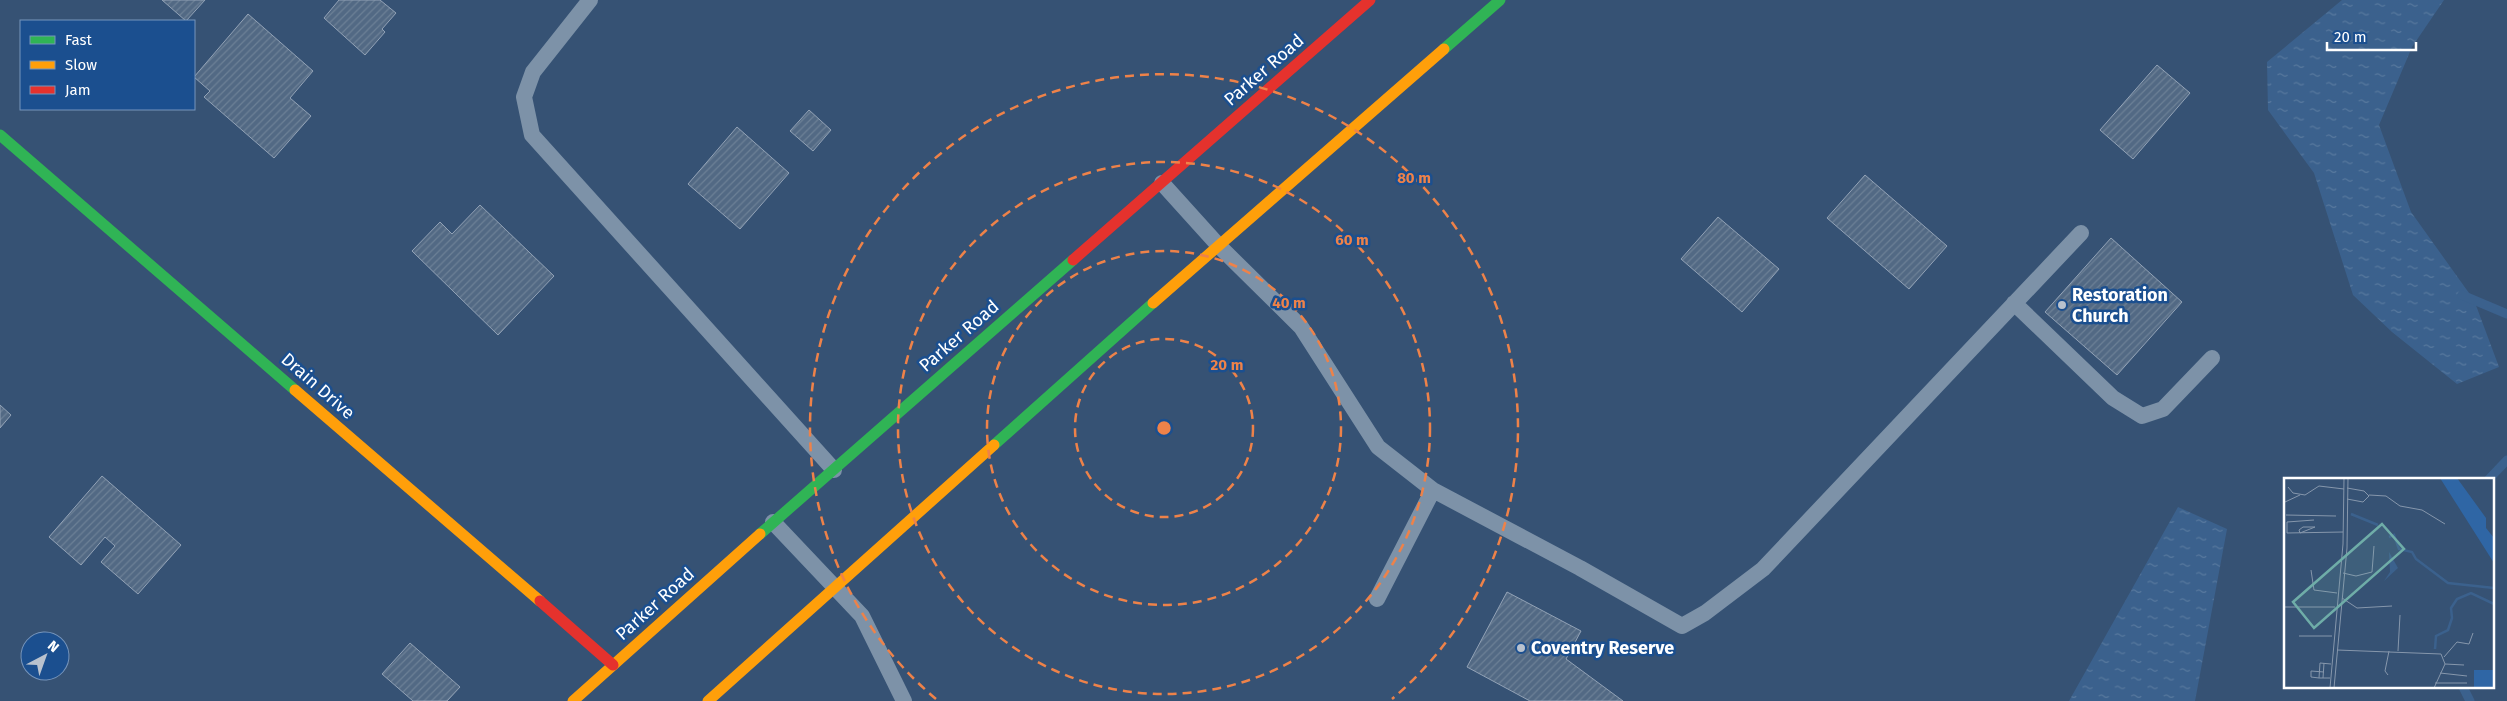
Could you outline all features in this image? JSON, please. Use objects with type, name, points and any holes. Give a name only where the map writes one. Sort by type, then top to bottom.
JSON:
[{"type":"main road","name":"Parker Road","points":[[573,701],[773,522],[1370,0]]},
{"type":"main road","points":[[708,701],[838,588],[1218,245],[1500,0]]},
{"type":"main road","name":"Drain Drive","points":[[0,135],[613,665]]},
{"type":"lane","points":[[590,0],[533,72],[524,97],[532,135],[834,470]]},
{"type":"lane","points":[[1162,183],[1218,245],[1301,327],[1378,446],[1433,490],[1580,568],[1682,626],[1705,613],[1763,569],[2081,233]]},
{"type":"lane","points":[[2014,304],[2113,398],[2142,416],[2163,409],[2212,358]]},
{"type":"lane","points":[[1377,599],[1433,490]]},
{"type":"lane","points":[[773,522],[838,588],[862,616],[904,701]]},
{"type":"water","points":[[2342,0],[2444,0],[2412,47],[2379,125],[2411,212],[2474,300],[2499,367],[2457,384],[2392,332],[2353,295],[2314,173],[2268,110],[2267,62]]},
{"type":"water","points":[[2178,507],[2227,529],[2195,701],[2069,701]]},
{"type":"building","points":[[162,0],[205,0],[185,20]]},
{"type":"building","points":[[339,0],[380,0],[396,13],[382,29],[385,32],[365,55],[324,18]]},
{"type":"building","points":[[248,14],[313,71],[290,98],[311,116],[274,158],[204,97],[210,91],[195,76]]},
{"type":"building","points":[[2157,65],[2190,93],[2133,159],[2100,130]]},
{"type":"building","points":[[809,110],[831,130],[813,151],[790,131]]},
{"type":"building","points":[[737,127],[789,173],[740,229],[688,184]]},
{"type":"building","points":[[1865,175],[1947,246],[1909,289],[1827,218]]},
{"type":"building","points":[[480,205],[554,276],[498,335],[412,251],[440,222],[452,234]]},
{"type":"building","points":[[1718,217],[1779,269],[1742,312],[1681,259]]},
{"type":"building","points":[[2111,238],[2182,302],[2117,375],[2045,312]]},
{"type":"building","points":[[0,405],[11,415],[0,428]]},
{"type":"building","points":[[102,476],[181,545],[138,594],[101,562],[115,546],[105,537],[81,565],[49,537]]},
{"type":"building","points":[[1507,592],[1581,631],[1566,659],[1623,701],[1530,701],[1467,667]]},
{"type":"building","points":[[410,643],[460,687],[447,701],[413,701],[382,674]]},
{"type":"waterway","points":[[2462,295],[2507,314]]},
{"type":"waterway","points":[[2490,478],[2507,460]]},
{"type":"waterway","points":[[2464,688],[2470,701]]},
{"type":"traffic: fast","points":[[1444,49],[1500,0]]},
{"type":"traffic: fast","points":[[0,135],[295,390]]},
{"type":"traffic: fast","points":[[760,534],[1073,260]]},
{"type":"traffic: fast","points":[[994,445],[1153,303]]},
{"type":"traffic: slow","points":[[1153,303],[1444,49]]},
{"type":"traffic: slow","points":[[295,390],[540,601]]},
{"type":"traffic: slow","points":[[708,701],[994,445]]},
{"type":"traffic: slow","points":[[573,701],[760,534]]},
{"type":"traffic: jam","points":[[1073,260],[1370,0]]},
{"type":"traffic: jam","points":[[540,601],[613,665]]},
{"type":"place","name":"Restoration Church","points":[[2062,305]]},
{"type":"place","name":"Coventry Reserve","points":[[1521,648]]}]
